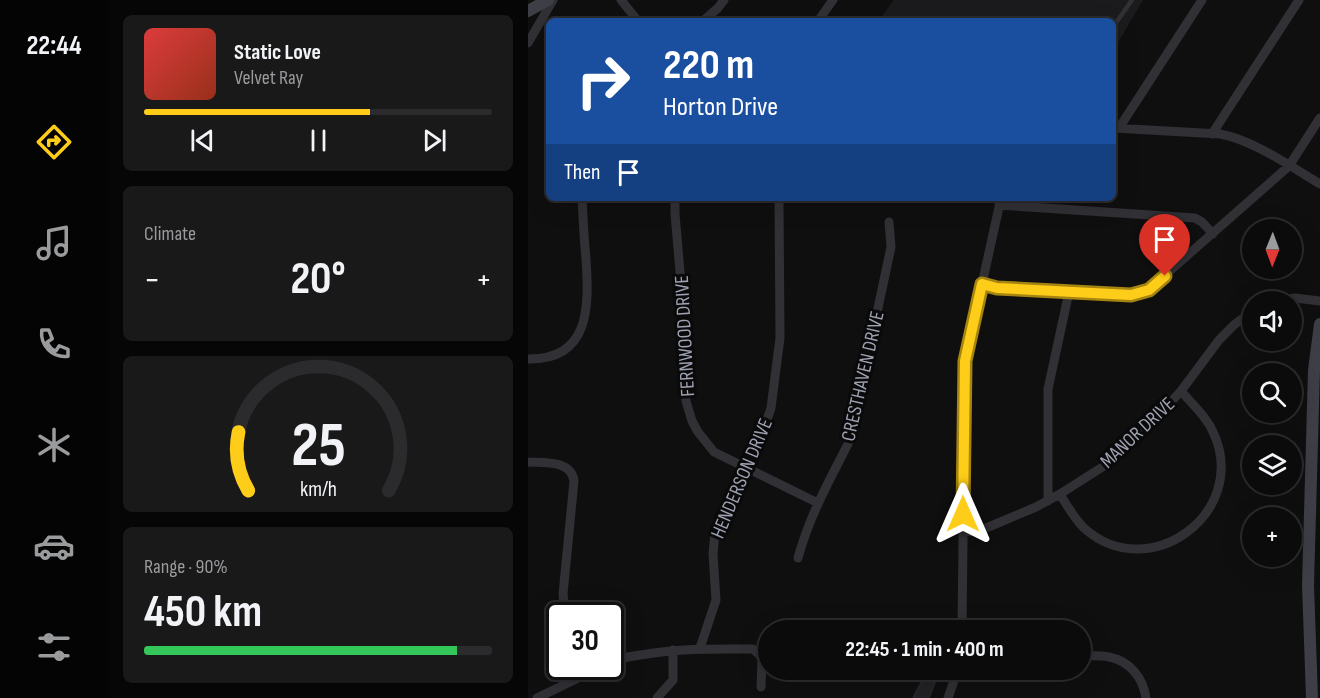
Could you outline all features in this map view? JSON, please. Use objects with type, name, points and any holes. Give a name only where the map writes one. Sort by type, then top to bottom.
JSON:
[{"type":"street","points":[[528,11],[548,0]]},
{"type":"street","points":[[528,43],[553,0]]},
{"type":"street","points":[[621,0],[636,18]]},
{"type":"street","points":[[706,18],[724,0]]},
{"type":"street","points":[[820,18],[833,0]]},
{"type":"street","points":[[1116,128],[1202,0]]},
{"type":"street","points":[[1212,134],[1299,0]]},
{"type":"street","points":[[982,284],[997,288],[1131,295],[1149,290],[1289,166],[1320,118]]},
{"type":"street","points":[[1116,128],[1212,134],[1243,140],[1320,184]]},
{"type":"street","points":[[528,359],[546,358],[560,353],[576,338],[583,325],[588,289],[582,201]]},
{"type":"street","name":"HENDERSON DRIVE","points":[[700,648],[717,600],[712,554],[716,532],[761,437],[768,419],[772,397],[780,338],[779,201]]},
{"type":"street","points":[[962,620],[965,361],[1000,202],[1195,218],[1213,234]]},
{"type":"street","name":"FERNWOOD DRIVE","points":[[675,204],[684,318],[687,406],[694,424],[714,452],[818,503]]},
{"type":"street","name":"CRESTHAVEN DRIVE","points":[[798,558],[818,503],[851,435],[891,247],[889,222]]},
{"type":"street","points":[[1048,501],[1048,389],[1069,292]]},
{"type":"street","points":[[1302,299],[1320,301]]},
{"type":"street","name":"MANOR DRIVE","points":[[963,532],[979,531],[1048,501],[1104,466],[1141,434],[1180,391],[1220,340],[1242,319]]},
{"type":"street","points":[[1312,694],[1308,585],[1314,370],[1320,324]]},
{"type":"street","points":[[1060,494],[1084,528],[1099,538],[1125,548],[1162,545],[1194,528],[1206,514],[1217,492],[1221,472],[1220,454],[1208,422],[1180,391]]},
{"type":"street","points":[[528,462],[559,465],[568,468],[573,474],[564,602]]},
{"type":"street","points":[[624,657],[700,648],[753,649],[762,660],[761,687]]},
{"type":"street","points":[[657,698],[673,680],[673,650]]},
{"type":"street","points":[[1091,656],[1108,657],[1126,664],[1137,674],[1146,698]]},
{"type":"street","points":[[537,698],[552,695],[576,680]]},
{"type":"street","points":[[948,698],[954,680]]},
{"type":"lane","points":[[1116,23],[1132,0]]},
{"type":"shaded area","points":[[894,0],[1143,0],[1116,46],[1116,18],[880,18]]},
{"type":"building","points":[[922,680],[936,680],[929,698],[913,698]]},
{"type":"route","points":[[963,514],[965,361],[982,284],[997,288],[1131,295],[1149,290],[1165,276]]}]
